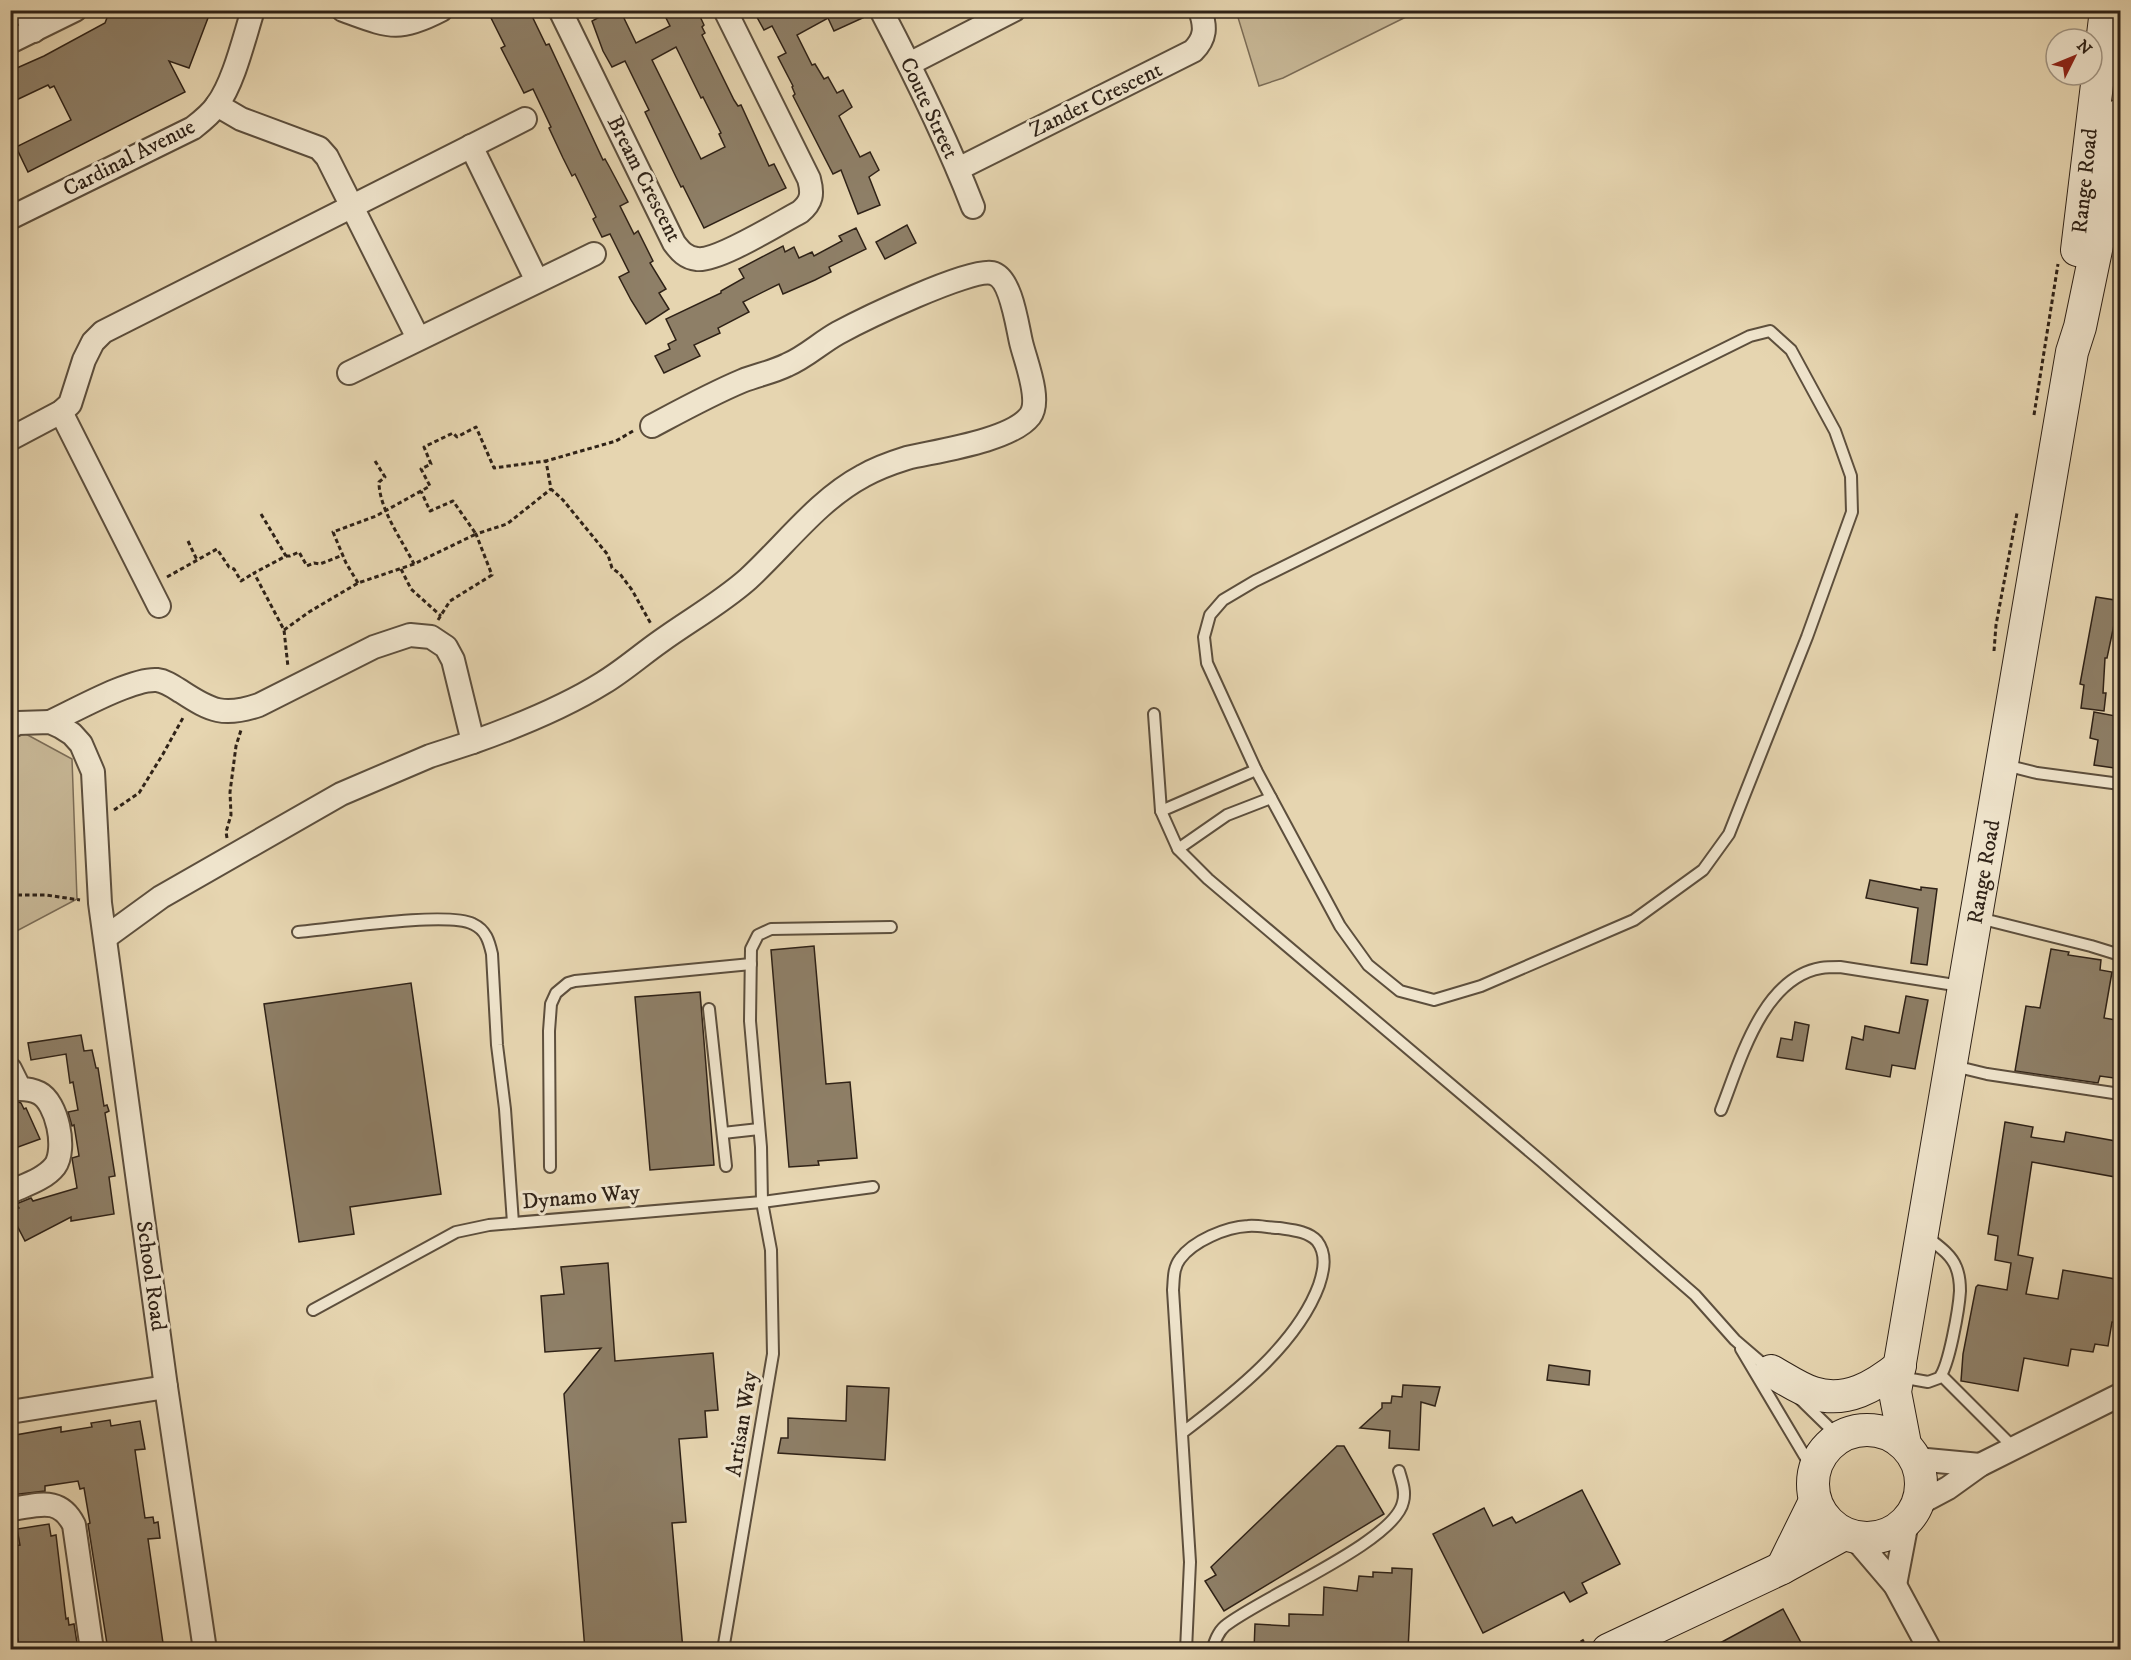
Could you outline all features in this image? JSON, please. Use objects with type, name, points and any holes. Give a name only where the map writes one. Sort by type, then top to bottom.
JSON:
[{"type":"main road","name":"Range Road","points":[[2072,352],[2069,325],[2106,10]]},
{"type":"main road","name":"Range Road","points":[[1910,1452],[1898,1378],[2072,352],[2080,327],[2094,255],[2118,156],[2121,115]]},
{"type":"main road","points":[[1771,1371],[1813,1393],[1836,1396],[1860,1392],[1879,1382],[1898,1378]]},
{"type":"main road","name":"Range Road","points":[[1852,1433],[1898,1378]]},
{"type":"main road","points":[[1880,1431],[1893,1436],[1910,1452],[1921,1483],[1912,1513],[1895,1530],[1882,1536],[1868,1538],[1849,1535],[1829,1523],[1815,1501],[1814,1470],[1819,1457],[1828,1446],[1852,1433],[1880,1431]]},
{"type":"main road","points":[[1782,1568],[1815,1501]]},
{"type":"main road","points":[[1608,1650],[1849,1535]]},
{"type":"street","points":[[10,42],[29,21],[75,10]]},
{"type":"street","name":"Cardinal Avenue","points":[[10,218],[193,128],[217,105],[227,89],[253,10]]},
{"type":"street","points":[[343,10],[394,26],[408,25],[441,10]]},
{"type":"street","name":"Bream Crescent","points":[[560,10],[674,243],[682,253],[699,260],[725,252],[800,212],[808,205],[812,194],[809,179],[725,10]]},
{"type":"street","name":"Coute Street","points":[[881,10],[909,64],[974,207]]},
{"type":"street","points":[[909,64],[1014,10]]},
{"type":"street","name":"Zander Crescent","points":[[958,168],[1193,51],[1205,34],[1200,10]]},
{"type":"street","points":[[217,105],[241,119],[319,148],[327,156],[418,338]]},
{"type":"street","points":[[10,439],[62,412],[70,404],[84,360],[93,342],[103,332],[525,119]]},
{"type":"street","points":[[471,146],[537,281]]},
{"type":"street","points":[[2094,255],[2111,228],[2121,219]]},
{"type":"street","points":[[349,373],[594,254]]},
{"type":"street","points":[[106,936],[161,897],[341,794],[430,756],[508,729],[561,706],[604,683],[726,597],[833,497],[860,477],[884,465],[970,445],[1013,428],[1023,423],[1032,412],[1034,397],[1008,290],[999,276],[982,273],[964,277],[906,301],[836,334],[789,364],[703,398],[652,426]]},
{"type":"street","points":[[62,412],[159,606]]},
{"type":"street","points":[[13,719],[50,722],[118,691],[155,680],[165,682],[207,707],[220,712],[245,710],[374,646],[410,636],[431,637],[446,647],[453,660],[473,742]]},
{"type":"street","name":"School Road","points":[[50,722],[72,734],[81,744],[93,772],[100,903],[166,1387],[205,1650]]},
{"type":"street","points":[[10,1192],[48,1173],[56,1164],[60,1152],[60,1136],[53,1108],[39,1093],[14,1084]]},
{"type":"street","points":[[10,1412],[166,1387]]},
{"type":"street","points":[[1895,1585],[1912,1513],[1980,1465],[2121,1395]]},
{"type":"street","points":[[1910,1452],[1980,1465]]},
{"type":"street","points":[[10,1509],[51,1504],[63,1509],[74,1525],[92,1650]]},
{"type":"street","points":[[1849,1535],[1895,1585],[1930,1650]]},
{"type":"lane","points":[[1770,331],[1791,350],[1835,431],[1851,476],[1852,512],[1807,637],[1742,803],[1729,834],[1703,870],[1634,920],[1481,986],[1434,1000],[1400,991],[1368,965],[1340,926],[1256,770],[1207,663],[1204,637],[1210,615],[1223,600],[1255,581],[1750,336],[1770,331]]},
{"type":"lane","points":[[1154,714],[1161,810],[1178,849],[1208,879],[1695,1295],[1735,1340],[1771,1371],[1852,1433]]},
{"type":"lane","points":[[2002,765],[2037,773],[2121,784]]},
{"type":"lane","points":[[1161,810],[1256,770]]},
{"type":"lane","points":[[1178,849],[1227,815],[1271,798]]},
{"type":"lane","points":[[1976,917],[2121,955]]},
{"type":"lane","points":[[298,932],[427,919],[463,921],[474,924],[489,940],[492,954],[497,1045],[505,1109],[513,1223]]},
{"type":"lane","name":"Artisan Way","points":[[723,1650],[773,1354],[771,1250],[762,1202],[759,1129],[750,1021],[753,943],[758,935],[771,929],[891,927]]},
{"type":"lane","points":[[550,1167],[549,1031],[550,1004],[556,993],[568,983],[575,981],[751,964]]},
{"type":"lane","points":[[1721,1110],[1758,1017],[1782,988],[1802,974],[1821,968],[1840,967],[1964,987]]},
{"type":"lane","points":[[709,1010],[726,1166]]},
{"type":"lane","points":[[1951,1066],[1987,1074],[2121,1094]]},
{"type":"lane","points":[[723,1133],[759,1129]]},
{"type":"lane","name":"Dynamo Way","points":[[313,1310],[456,1232],[489,1225],[762,1202],[873,1187]]},
{"type":"lane","points":[[1182,1432],[1228,1398],[1258,1370],[1292,1331],[1312,1303],[1324,1268],[1318,1242],[1312,1237],[1296,1230],[1248,1226],[1225,1230],[1189,1250],[1175,1267],[1173,1290],[1182,1432],[1191,1562],[1186,1650]]},
{"type":"lane","points":[[1898,1378],[1928,1382],[1942,1376],[1958,1300],[1959,1276],[1951,1258],[1922,1232]]},
{"type":"lane","points":[[1735,1340],[1814,1470]]},
{"type":"lane","points":[[1942,1376],[2014,1448]]},
{"type":"lane","points":[[1212,1650],[1223,1627],[1320,1571],[1394,1520],[1403,1502],[1404,1490],[1400,1471]]},
{"type":"path","points":[[358,583],[333,532],[387,511],[430,486],[421,469],[431,464],[424,447],[453,433],[457,437],[476,427],[494,468],[546,461],[616,441],[643,426],[652,426]]},
{"type":"path","points":[[375,461],[385,477],[378,482],[387,511],[414,564]]},
{"type":"path","points":[[546,461],[551,489],[563,500],[608,555],[612,568],[620,574],[632,590],[661,641]]},
{"type":"path","points":[[284,630],[358,583],[414,564],[476,534],[507,524],[551,489]]},
{"type":"path","points":[[421,491],[430,511],[453,501],[476,534],[492,575],[450,601],[433,628],[431,637]]},
{"type":"path","points":[[261,514],[286,556]]},
{"type":"path","points":[[188,541],[197,560]]},
{"type":"path","points":[[162,580],[217,549],[241,581],[286,556],[299,552],[307,566],[314,563],[320,564],[343,555]]},
{"type":"path","points":[[401,568],[411,589],[441,616]]},
{"type":"path","points":[[254,573],[284,630],[291,688]]},
{"type":"path","points":[[96,813],[115,810],[139,793],[169,744],[192,698]]},
{"type":"path","points":[[234,855],[226,832],[231,815],[230,792],[236,746],[245,710]]},
{"type":"path","points":[[10,895],[46,895],[100,903]]},
{"type":"shaded area","points":[[1236,10],[1418,11],[1283,78],[1259,86]]},
{"type":"shaded area","points":[[24,733],[72,759],[77,899],[11,934],[11,740]]},
{"type":"building","points":[[110,10],[211,10],[189,68],[169,61],[185,92],[28,172],[16,147],[71,120],[54,86],[50,88],[48,85],[10,103],[10,71],[44,56],[105,23]]},
{"type":"building","points":[[487,10],[529,10],[546,45],[549,44],[603,160],[605,159],[628,202],[620,206],[634,234],[638,231],[653,261],[650,263],[666,289],[659,293],[669,309],[646,324],[619,277],[629,272],[610,234],[602,237],[593,219],[596,217],[575,174],[572,176],[563,158],[533,89],[524,93],[501,48],[505,46]]},
{"type":"building","points":[[612,10],[620,10],[636,43],[670,26],[662,10],[697,10],[704,25],[702,27],[705,33],[702,35],[734,100],[738,106],[741,105],[769,166],[774,164],[786,188],[704,228],[683,186],[681,187],[645,112],[649,110],[625,61],[612,67],[603,51],[592,21]],"holes":[[[676,47],[701,98],[703,97],[721,133],[719,134],[725,147],[701,159],[652,60]]]},
{"type":"building","points":[[753,10],[868,10],[869,15],[834,31],[828,18],[797,35],[812,65],[815,64],[824,79],[828,77],[837,93],[843,90],[852,107],[839,116],[860,157],[870,152],[879,170],[869,177],[880,205],[858,214],[841,170],[833,174],[793,96],[795,94],[793,86],[778,57],[786,53],[772,26],[764,30]]},
{"type":"building","points":[[907,225],[916,243],[885,259],[876,242]]},
{"type":"building","points":[[856,228],[866,249],[829,267],[831,272],[783,294],[779,284],[743,302],[749,312],[718,328],[720,333],[694,345],[700,356],[664,373],[655,356],[670,349],[668,344],[676,340],[666,319],[721,293],[744,278],[739,269],[783,246],[785,252],[794,247],[799,258],[812,252],[814,256],[842,241],[839,236]]},
{"type":"building","points":[[2096,597],[2121,601],[2121,620],[2115,620],[2107,658],[2105,658],[2104,711],[2081,708],[2084,685],[2080,684]]},
{"type":"building","points":[[2094,712],[2121,717],[2121,769],[2094,765],[2098,740],[2090,738]]},
{"type":"building","points":[[1870,880],[1921,890],[1921,887],[1937,889],[1927,965],[1911,963],[1918,908],[1866,898]]},
{"type":"building","points":[[814,946],[826,1084],[850,1082],[857,1158],[818,1161],[819,1165],[789,1167],[771,950]]},
{"type":"building","points":[[2051,949],[2069,952],[2068,955],[2101,960],[2100,970],[2112,972],[2104,1018],[2121,1021],[2121,1079],[2100,1076],[2098,1083],[2015,1071],[2026,1006],[2040,1008]]},
{"type":"building","points":[[411,983],[441,1194],[350,1207],[354,1234],[299,1242],[264,1004]]},
{"type":"building","points":[[700,992],[714,1165],[650,1170],[635,997]]},
{"type":"building","points":[[1906,996],[1928,1000],[1915,1069],[1892,1065],[1890,1077],[1846,1069],[1852,1037],[1863,1040],[1865,1026],[1899,1033]]},
{"type":"building","points":[[1795,1022],[1809,1025],[1803,1061],[1777,1057],[1781,1038],[1792,1040]]},
{"type":"building","points":[[81,1035],[84,1051],[92,1050],[96,1068],[98,1068],[104,1106],[107,1105],[109,1111],[105,1113],[115,1176],[109,1177],[114,1214],[71,1221],[71,1217],[25,1241],[10,1212],[19,1208],[16,1204],[31,1198],[33,1201],[77,1188],[72,1158],[79,1156],[74,1125],[72,1126],[68,1112],[78,1110],[73,1082],[70,1083],[66,1054],[31,1060],[28,1043]]},
{"type":"building","points":[[10,1098],[21,1103],[24,1109],[26,1108],[40,1139],[10,1150]]},
{"type":"building","points":[[2005,1122],[2033,1127],[2031,1137],[2064,1142],[2066,1132],[2121,1142],[2121,1178],[2032,1162],[2018,1255],[2033,1258],[2026,1294],[2058,1299],[2063,1270],[2121,1280],[2121,1323],[2112,1322],[2108,1346],[2095,1344],[2093,1352],[2071,1349],[2068,1366],[2024,1358],[2018,1391],[1961,1381],[1963,1354],[1976,1287],[1978,1285],[2007,1290],[2011,1263],[1995,1260],[1998,1236],[1988,1234]]},
{"type":"building","points":[[608,1263],[615,1361],[713,1353],[718,1410],[705,1411],[707,1437],[679,1439],[686,1522],[672,1523],[683,1650],[585,1650],[564,1394],[601,1348],[545,1352],[541,1296],[564,1294],[561,1267]]},
{"type":"building","points":[[1549,1365],[1590,1371],[1589,1385],[1547,1380]]},
{"type":"building","points":[[1403,1385],[1440,1387],[1435,1406],[1421,1402],[1419,1450],[1389,1448],[1390,1431],[1360,1428],[1382,1408],[1382,1403],[1391,1403],[1392,1396],[1402,1397]]},
{"type":"building","points":[[847,1386],[889,1388],[885,1460],[778,1453],[781,1438],[788,1438],[788,1418],[846,1421]]},
{"type":"building","points":[[110,1420],[111,1426],[140,1421],[145,1449],[135,1450],[145,1518],[153,1517],[154,1523],[158,1522],[160,1538],[148,1539],[164,1650],[108,1650],[84,1488],[80,1489],[78,1481],[45,1486],[45,1491],[11,1495],[10,1436],[61,1427],[61,1432],[92,1427],[91,1423]]},
{"type":"building","points":[[1337,1446],[1344,1446],[1384,1514],[1224,1611],[1205,1581],[1216,1575],[1211,1567]]},
{"type":"building","points":[[1582,1490],[1620,1564],[1582,1583],[1587,1593],[1570,1602],[1564,1592],[1483,1633],[1433,1534],[1484,1508],[1493,1526],[1512,1517],[1516,1523]]},
{"type":"building","points":[[49,1524],[51,1536],[56,1535],[66,1619],[68,1618],[69,1625],[74,1624],[77,1643],[72,1643],[73,1650],[20,1650],[16,1631],[10,1631],[12,1546],[20,1545],[17,1529]]},
{"type":"building","points":[[1392,1568],[1412,1569],[1408,1650],[1254,1650],[1255,1624],[1289,1626],[1289,1614],[1323,1615],[1324,1587],[1357,1591],[1359,1576],[1373,1577],[1373,1572],[1392,1573]]},
{"type":"building","points":[[1783,1609],[1805,1650],[1707,1650]]}]
